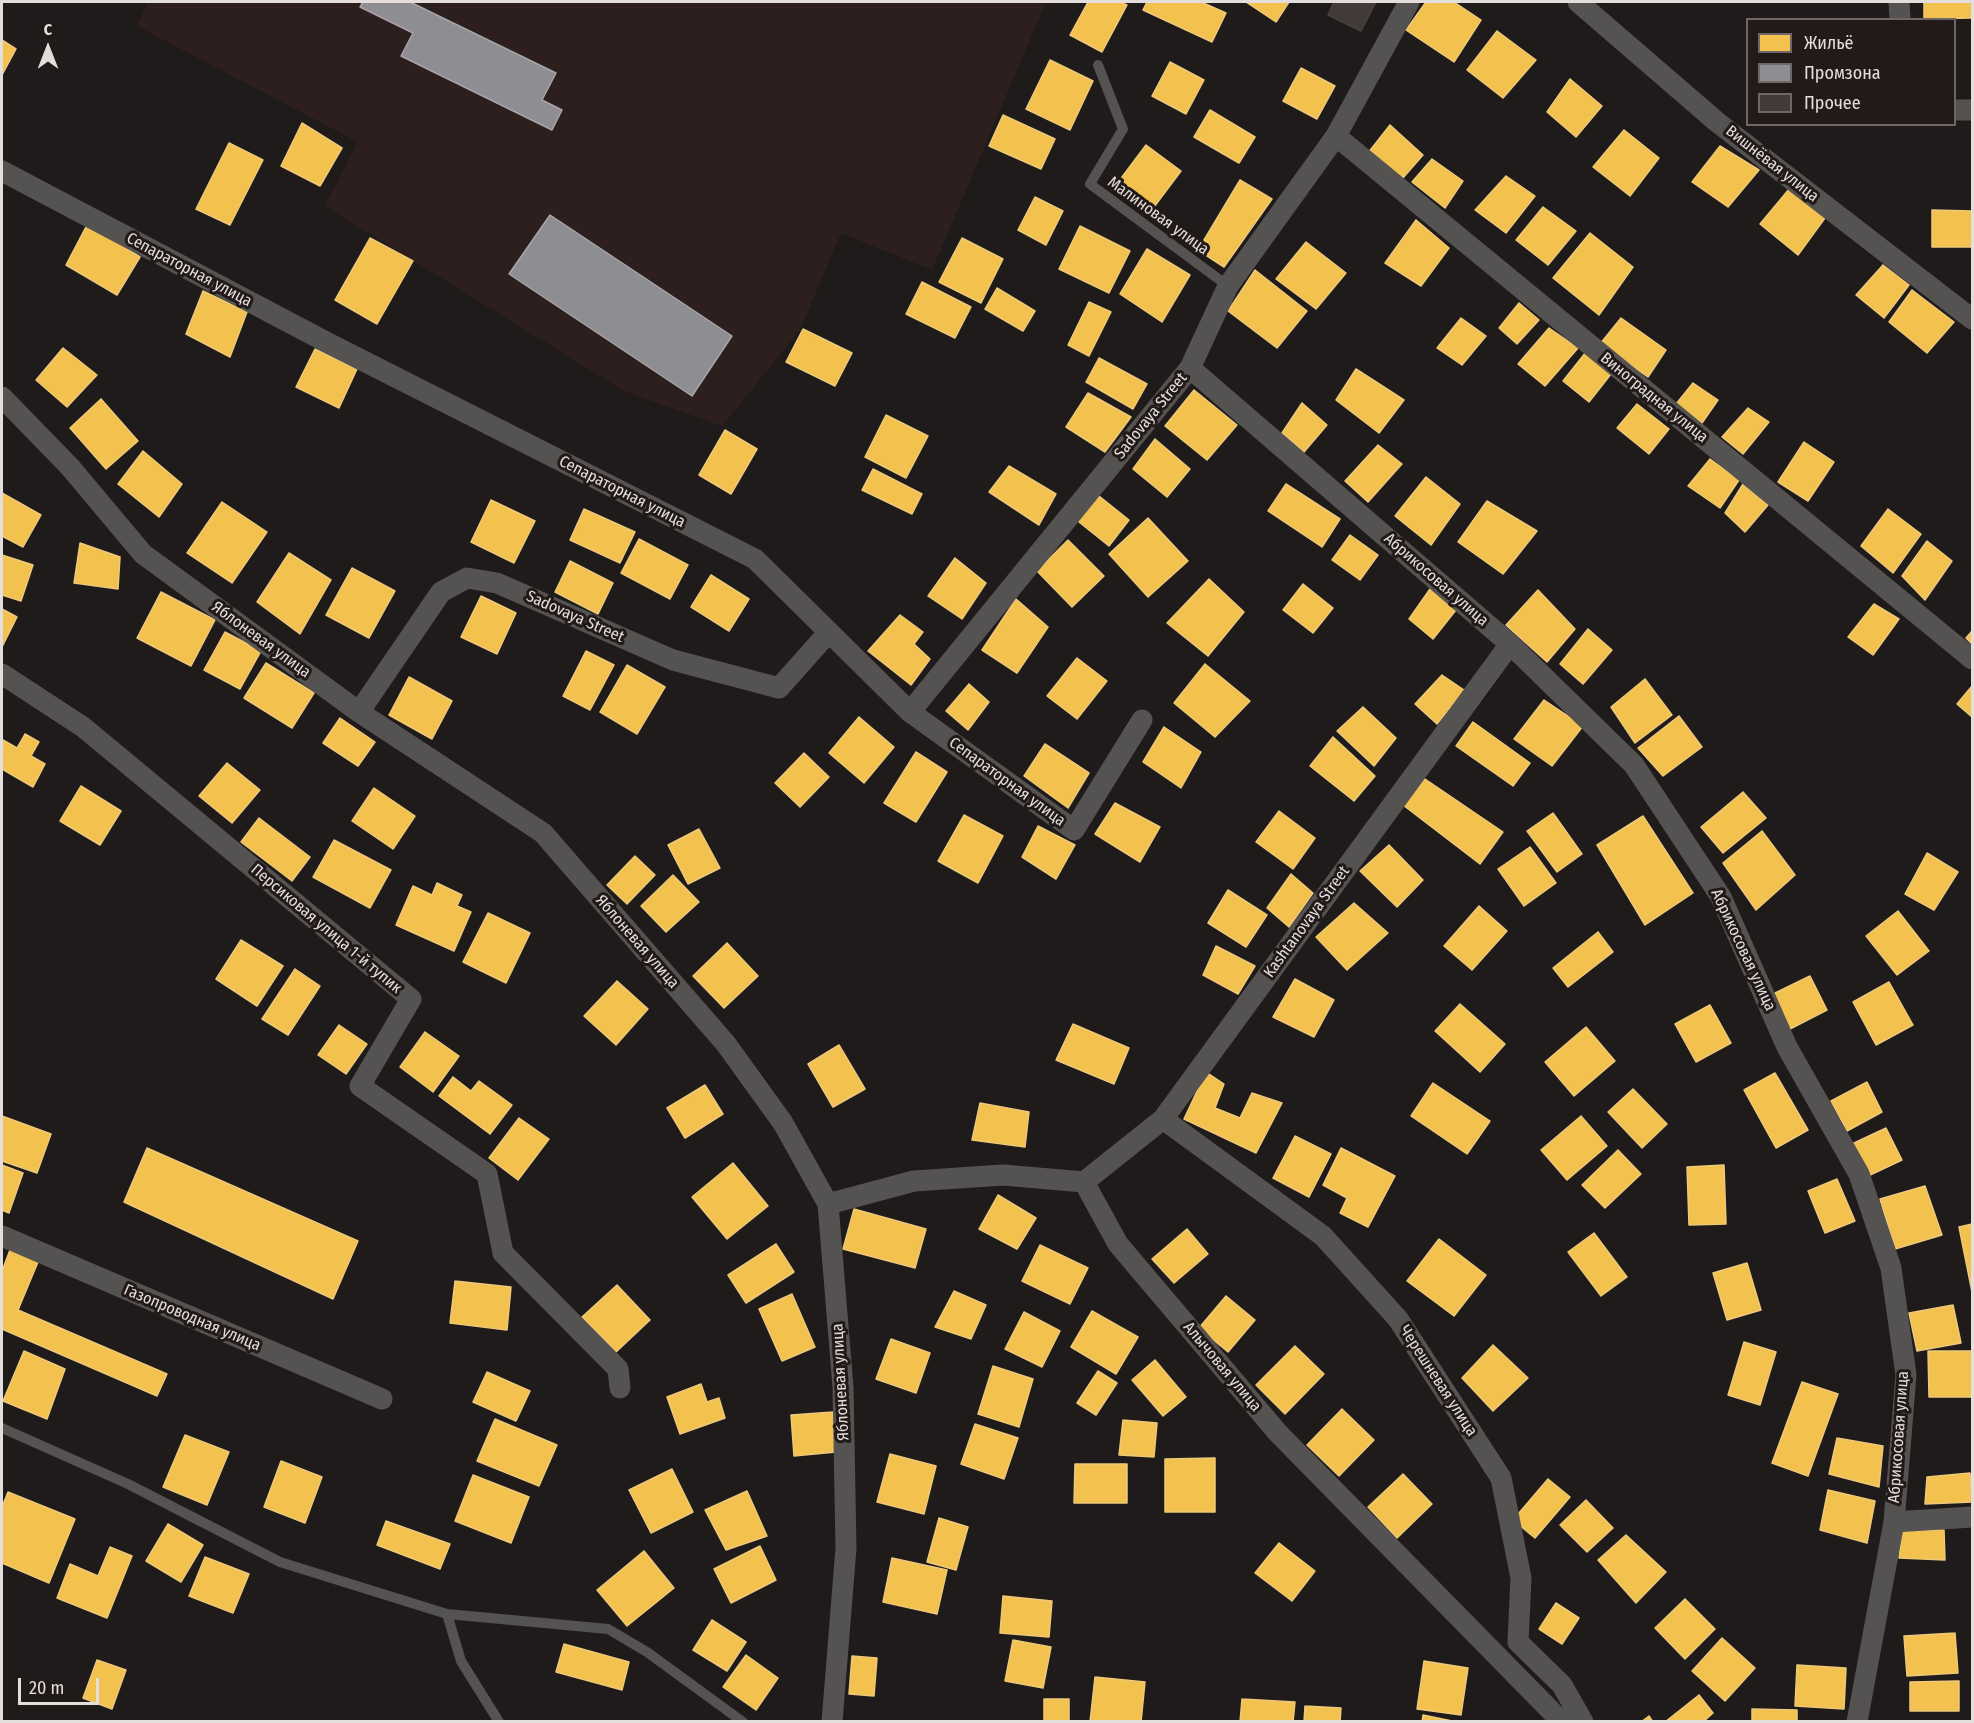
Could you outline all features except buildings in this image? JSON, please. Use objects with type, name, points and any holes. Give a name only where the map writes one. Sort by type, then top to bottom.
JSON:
[{"type":"street","name":"Sadovaya Street","points":[[910,712],[1190,368],[1228,286],[1336,136],[1409,2]]},
{"type":"street","name":"Вишнёвая улица","points":[[1578,2],[1716,122],[1972,319]]},
{"type":"street","points":[[1899,2],[1900,18]]},
{"type":"street","points":[[1956,110],[1972,110]]},
{"type":"street","name":"Виноградная улица","points":[[1336,136],[1972,659]]},
{"type":"street","name":"Сепараторная улица","points":[[2,171],[330,344],[755,559],[910,712],[1074,830],[1142,720]]},
{"type":"street","name":"Абрикосовая улица","points":[[1190,368],[1510,644],[1634,765],[1715,888],[1787,1047],[1859,1174],[1891,1268],[1906,1375],[1894,1522],[1857,1722]]},
{"type":"street","name":"Яблоневая улица","points":[[2,397],[70,467],[143,554],[359,712],[543,833],[726,1044],[783,1123],[828,1204],[843,1387],[846,1548],[832,1722]]},
{"type":"street","name":"Sadovaya Street","points":[[359,712],[441,592],[467,578],[497,582],[673,660],[779,688],[828,633]]},
{"type":"street","name":"Kashtanovaya Street","points":[[1084,1182],[1163,1119],[1510,644]]},
{"type":"street","name":"Персиковая улица 1-й тупик","points":[[2,674],[83,727],[411,999],[360,1086],[487,1174],[503,1253],[618,1369],[621,1388]]},
{"type":"street","name":"Черешневая улица","points":[[1163,1119],[1323,1236],[1398,1318],[1501,1478],[1521,1578],[1518,1642],[1563,1685],[1583,1722]]},
{"type":"street","points":[[828,1204],[914,1181],[1003,1175],[1084,1182]]},
{"type":"street","name":"Алычовая улица","points":[[1084,1182],[1118,1244],[1278,1433],[1562,1722]]},
{"type":"street","name":"Газопроводная улица","points":[[2,1236],[382,1399]]},
{"type":"street","points":[[1894,1522],[1972,1517]]},
{"type":"lane","name":"Малиновая улица","points":[[1098,65],[1123,129],[1090,184],[1228,286]]},
{"type":"lane","points":[[2,1428],[128,1484],[280,1562],[447,1614],[608,1629],[647,1652],[743,1722]]},
{"type":"lane","points":[[447,1614],[461,1661],[499,1722]]},
{"type":"shaded area","points":[[148,2],[1046,2],[932,270],[841,233],[800,330],[722,426],[624,391],[325,206],[358,142],[137,26]]}]
